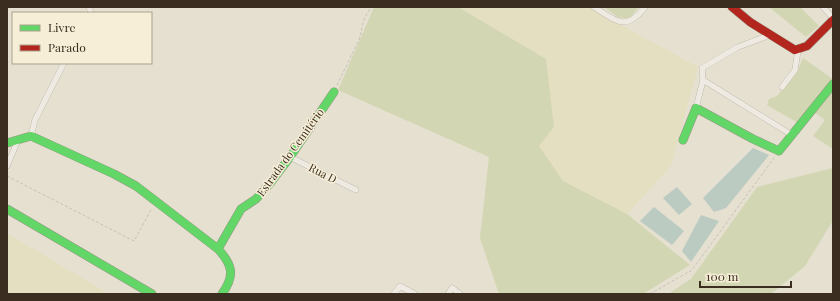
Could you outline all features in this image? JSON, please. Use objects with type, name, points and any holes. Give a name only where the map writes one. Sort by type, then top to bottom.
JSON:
[{"type":"street","points":[[594,7],[614,20],[625,22],[636,18],[645,7]]},
{"type":"street","points":[[732,7],[750,22],[793,49],[798,50],[807,46],[833,19],[823,7]]},
{"type":"street","points":[[683,140],[696,108],[703,80],[702,68],[738,47],[770,34]]},
{"type":"street","points":[[782,87],[795,70],[798,50]]},
{"type":"street","points":[[31,136],[35,120],[63,64]]},
{"type":"street","points":[[703,80],[792,135]]},
{"type":"street","points":[[696,108],[747,136],[779,151],[833,84]]},
{"type":"street","name":"Estrada do Cemitério","points":[[218,249],[241,210],[256,199],[290,157],[334,92]]},
{"type":"street","points":[[7,143],[31,136],[136,186],[218,249],[228,261],[231,272],[230,283],[222,294]]},
{"type":"street","points":[[7,166],[18,140]]},
{"type":"street","name":"Rua D","points":[[290,157],[356,190]]},
{"type":"street","points":[[7,209],[152,294]]},
{"type":"street","points":[[394,294],[400,286],[415,294]]},
{"type":"street","points":[[448,294],[452,288],[460,294]]},
{"type":"path","points":[[334,92],[359,40],[364,19],[371,7]]},
{"type":"path","points":[[650,294],[692,270],[779,151]]},
{"type":"path","points":[[7,176],[134,242],[156,201]]},
{"type":"shaded area","points":[[458,7],[588,7],[698,67],[671,166],[627,214],[563,181],[538,146],[546,59]]},
{"type":"shaded area","points":[[753,148],[769,155],[726,208],[714,212],[703,198]]},
{"type":"shaded area","points":[[677,187],[692,204],[679,215],[663,198]]},
{"type":"shaded area","points":[[654,207],[684,231],[672,245],[640,221]]},
{"type":"shaded area","points":[[701,215],[719,221],[691,262],[682,251]]},
{"type":"shaded area","points":[[7,233],[109,294],[7,294]]},
{"type":"green space","points":[[374,7],[458,7],[546,59],[554,127],[539,146],[563,181],[627,214],[690,265],[643,294],[499,294],[480,238],[489,157],[338,90]]},
{"type":"green space","points":[[604,7],[639,7],[629,19],[618,17]]},
{"type":"green space","points":[[769,7],[800,7],[819,26],[806,37]]},
{"type":"green space","points":[[803,58],[833,79],[798,123],[767,105],[769,99],[777,96],[797,72]]},
{"type":"green space","points":[[833,87],[833,149],[813,136],[825,120],[814,112]]},
{"type":"green space","points":[[833,168],[832,222],[805,266],[771,294],[668,294],[691,279],[757,187]]},
{"type":"traffic: fast","points":[[683,140],[696,108],[753,139],[779,151],[833,84]]},
{"type":"traffic: fast","points":[[218,249],[241,209],[256,199],[271,182],[290,157],[334,92]]},
{"type":"traffic: fast","points":[[7,143],[31,136],[114,174],[136,186],[218,249],[227,260],[230,276],[229,282],[222,294]]},
{"type":"traffic: fast","points":[[7,209],[152,294]]},
{"type":"traffic: jam","points":[[732,7],[750,22],[795,50],[807,46],[833,20]]}]
